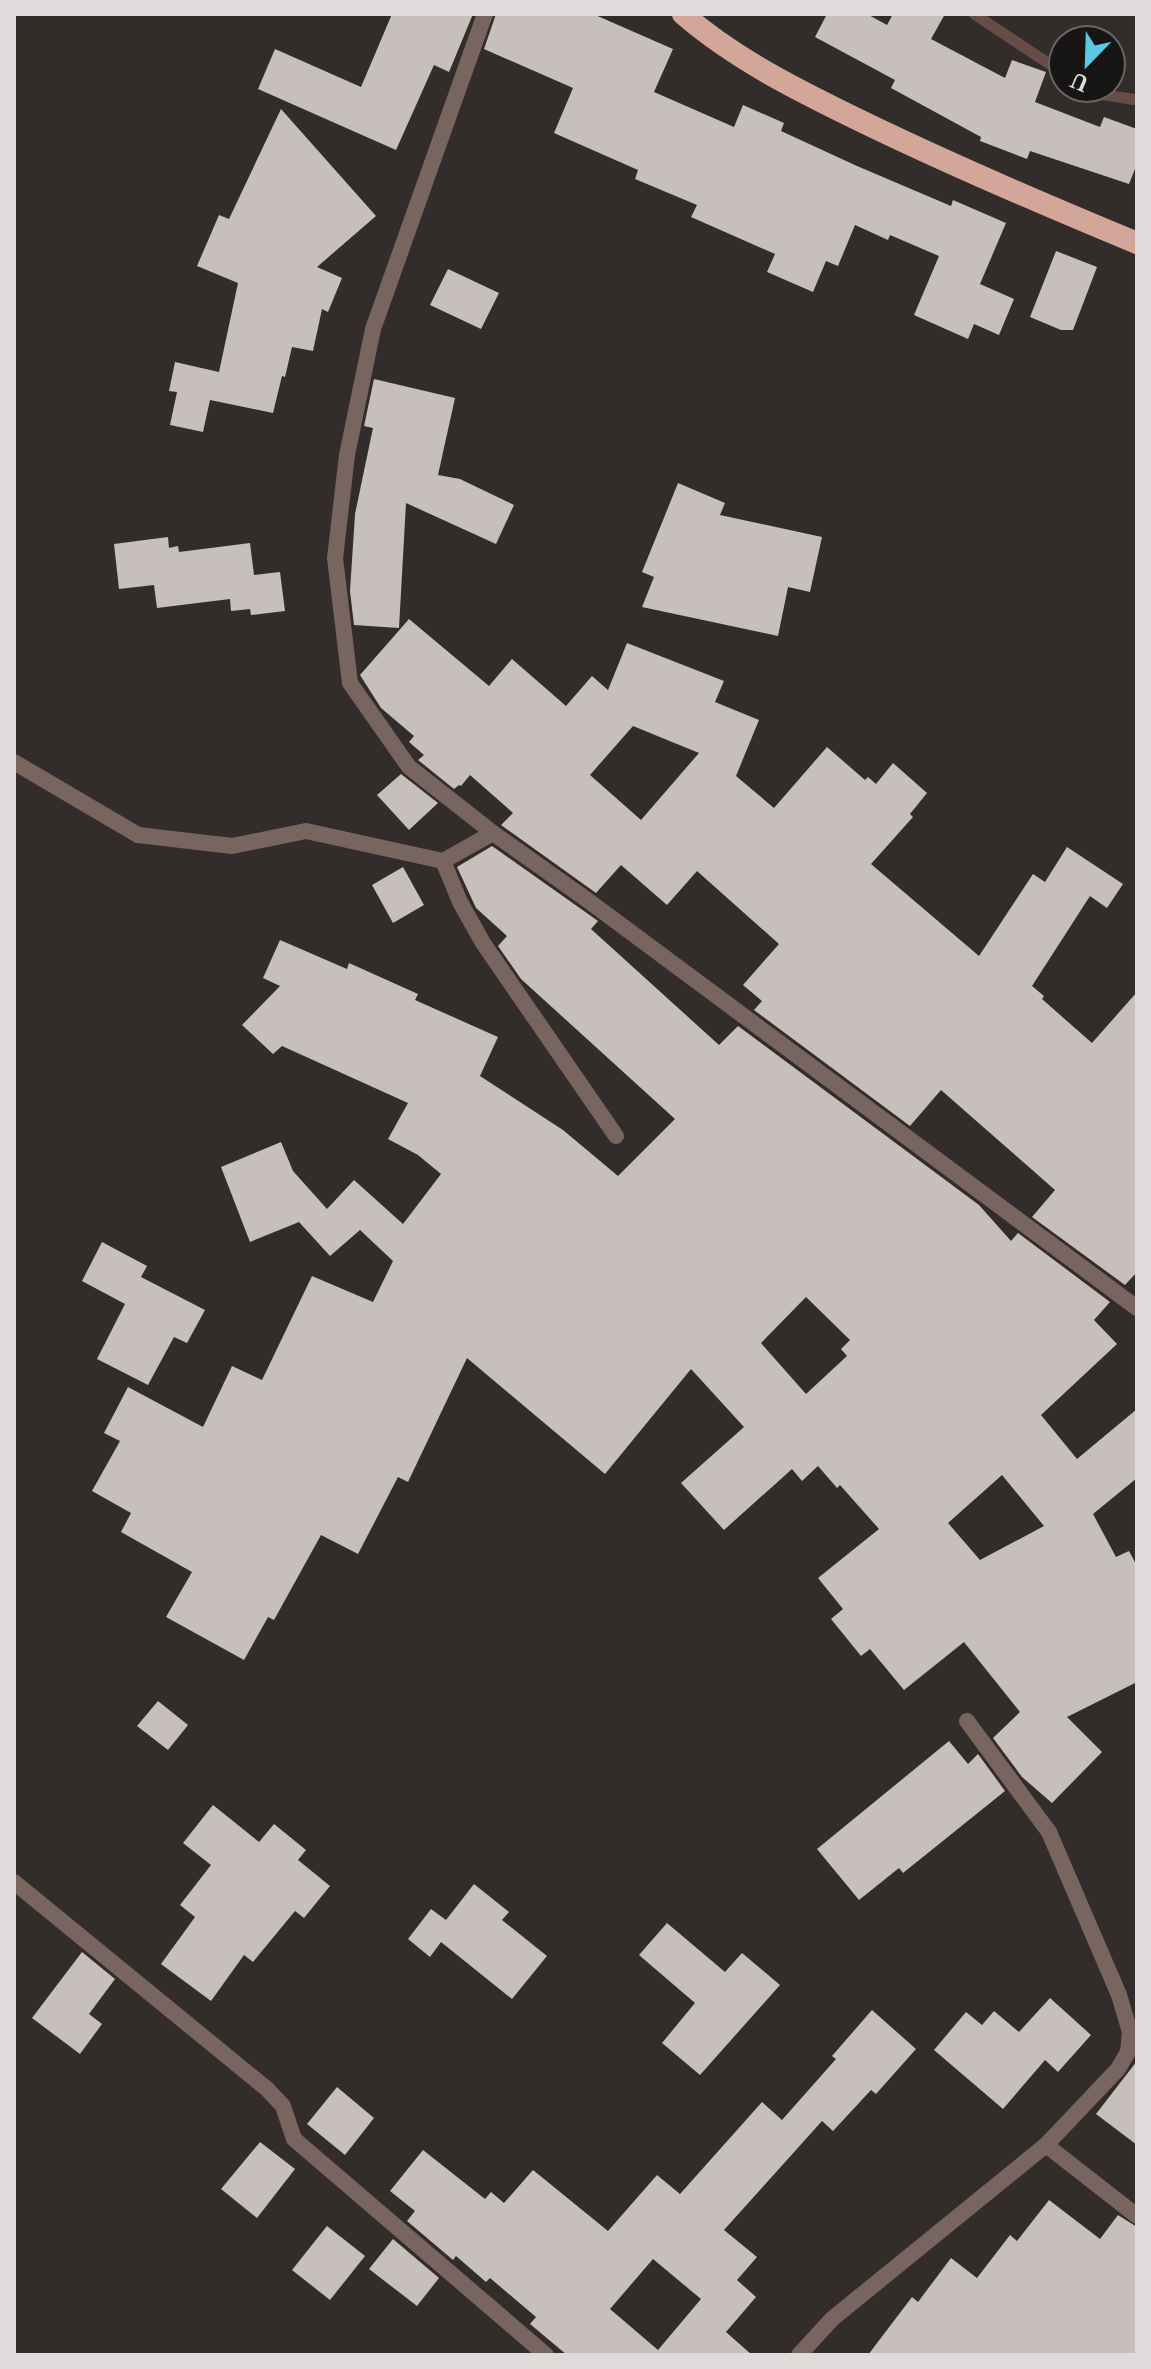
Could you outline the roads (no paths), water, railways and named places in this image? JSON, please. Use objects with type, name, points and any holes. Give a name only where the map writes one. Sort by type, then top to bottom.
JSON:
[{"type":"highway","points":[[683,14],[762,70],[845,113],[938,158],[1137,243]]},
{"type":"street","points":[[485,14],[373,329],[347,455],[335,558],[350,683],[409,767],[493,833],[1137,1308]]},
{"type":"street","points":[[14,762],[138,835],[232,846],[306,831],[443,861],[493,833]]},
{"type":"street","points":[[443,861],[460,902],[483,943],[616,1136]]},
{"type":"street","points":[[799,2355],[832,2319],[1046,2145],[1118,2069],[1128,2052],[1130,2032],[1119,1995],[1049,1832],[967,1721]]},
{"type":"street","points":[[14,1882],[267,2089],[283,2106],[294,2139],[546,2355]]},
{"type":"street","points":[[1046,2145],[1137,2216]]},
{"type":"waterway","points":[[974,14],[1047,62]]},
{"type":"waterway","points":[[1127,98],[1137,100]]}]
